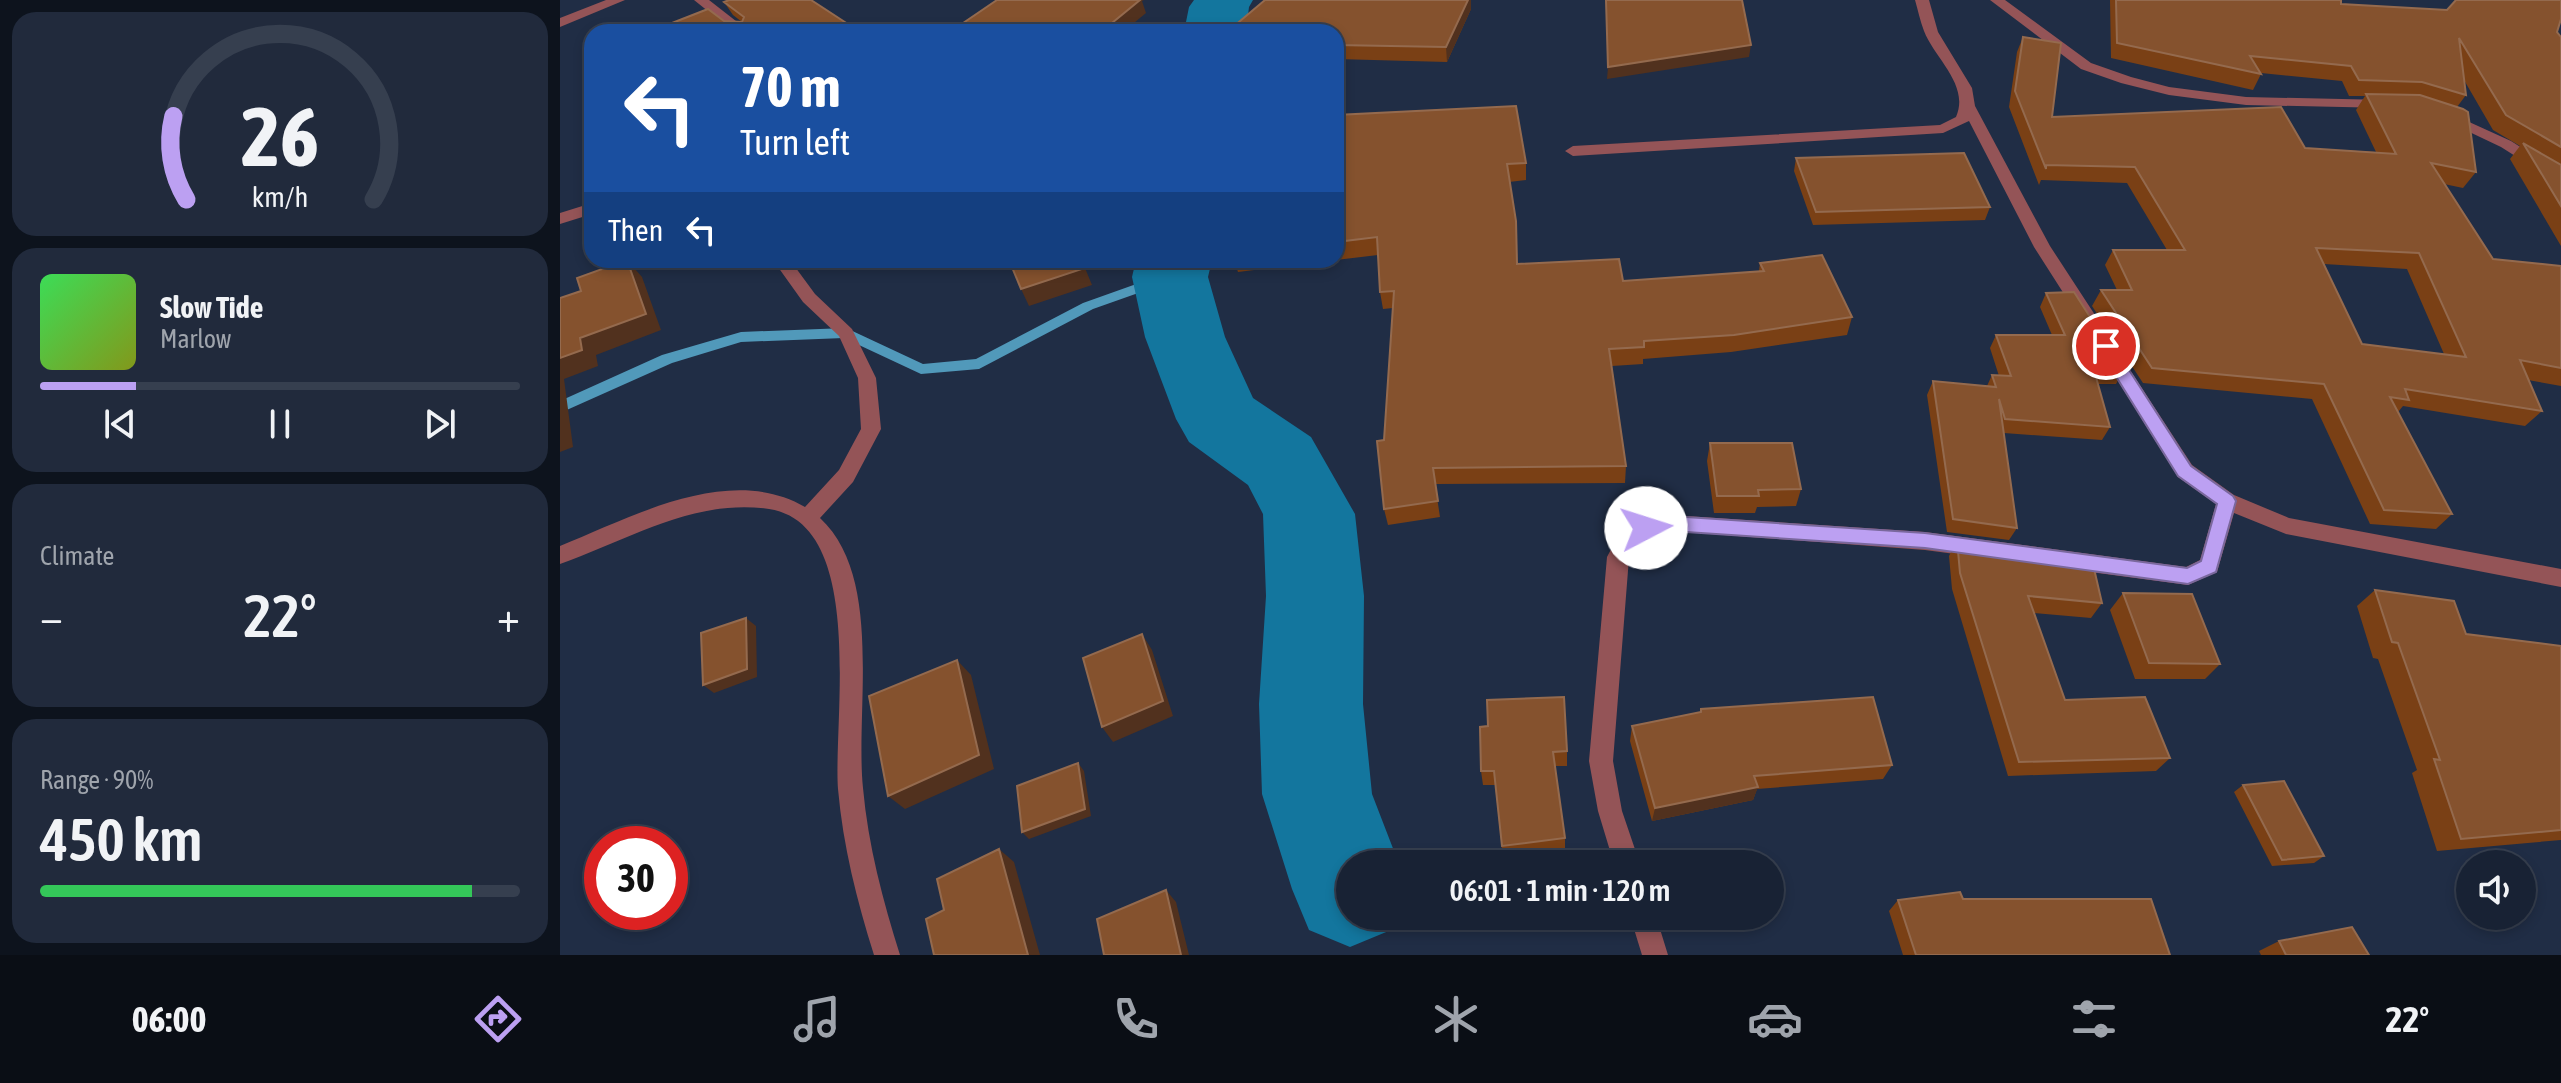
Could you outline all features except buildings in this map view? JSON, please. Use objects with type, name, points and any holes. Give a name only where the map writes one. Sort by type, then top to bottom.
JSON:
[{"type":"street","points":[[560,23],[618,0]]},
{"type":"street","points":[[701,0],[732,24]]},
{"type":"street","points":[[1922,0],[1931,32],[1965,88],[1968,106],[2042,247],[2185,471],[2227,501],[2286,526],[2561,578]]},
{"type":"street","points":[[1997,0],[2086,66],[2126,80],[2169,91],[2246,101],[2396,104]]},
{"type":"street","points":[[1573,151],[1943,129],[1962,120],[1968,106]]},
{"type":"street","points":[[2435,111],[2458,119],[2561,180]]},
{"type":"street","points":[[560,219],[584,211]]},
{"type":"street","points":[[787,268],[809,298],[846,333],[867,378],[871,429],[846,476],[807,518]]},
{"type":"street","points":[[560,555],[681,508],[727,500],[772,501],[807,518],[834,551],[847,592],[849,767],[865,885],[887,955]]},
{"type":"street","points":[[1623,850],[1610,811],[1601,761],[1618,557],[1626,539],[1646,528],[1671,523],[1925,541],[2188,576],[2209,566],[2227,501]]},
{"type":"street","points":[[1647,930],[1655,955]]},
{"type":"waterway","points":[[1216,24],[1219,7],[1224,0]]},
{"type":"waterway","points":[[1172,268],[1170,277],[1185,337],[1219,419],[1280,461],[1309,514],[1315,596],[1311,704],[1317,794],[1336,850]]},
{"type":"waterway","points":[[560,407],[667,359],[741,337],[846,333],[921,369],[979,364],[1088,306],[1170,277]]},
{"type":"route","points":[[1646,528],[1671,523],[1925,541],[2188,576],[2209,566],[2227,501],[2185,471],[2106,346]]}]
